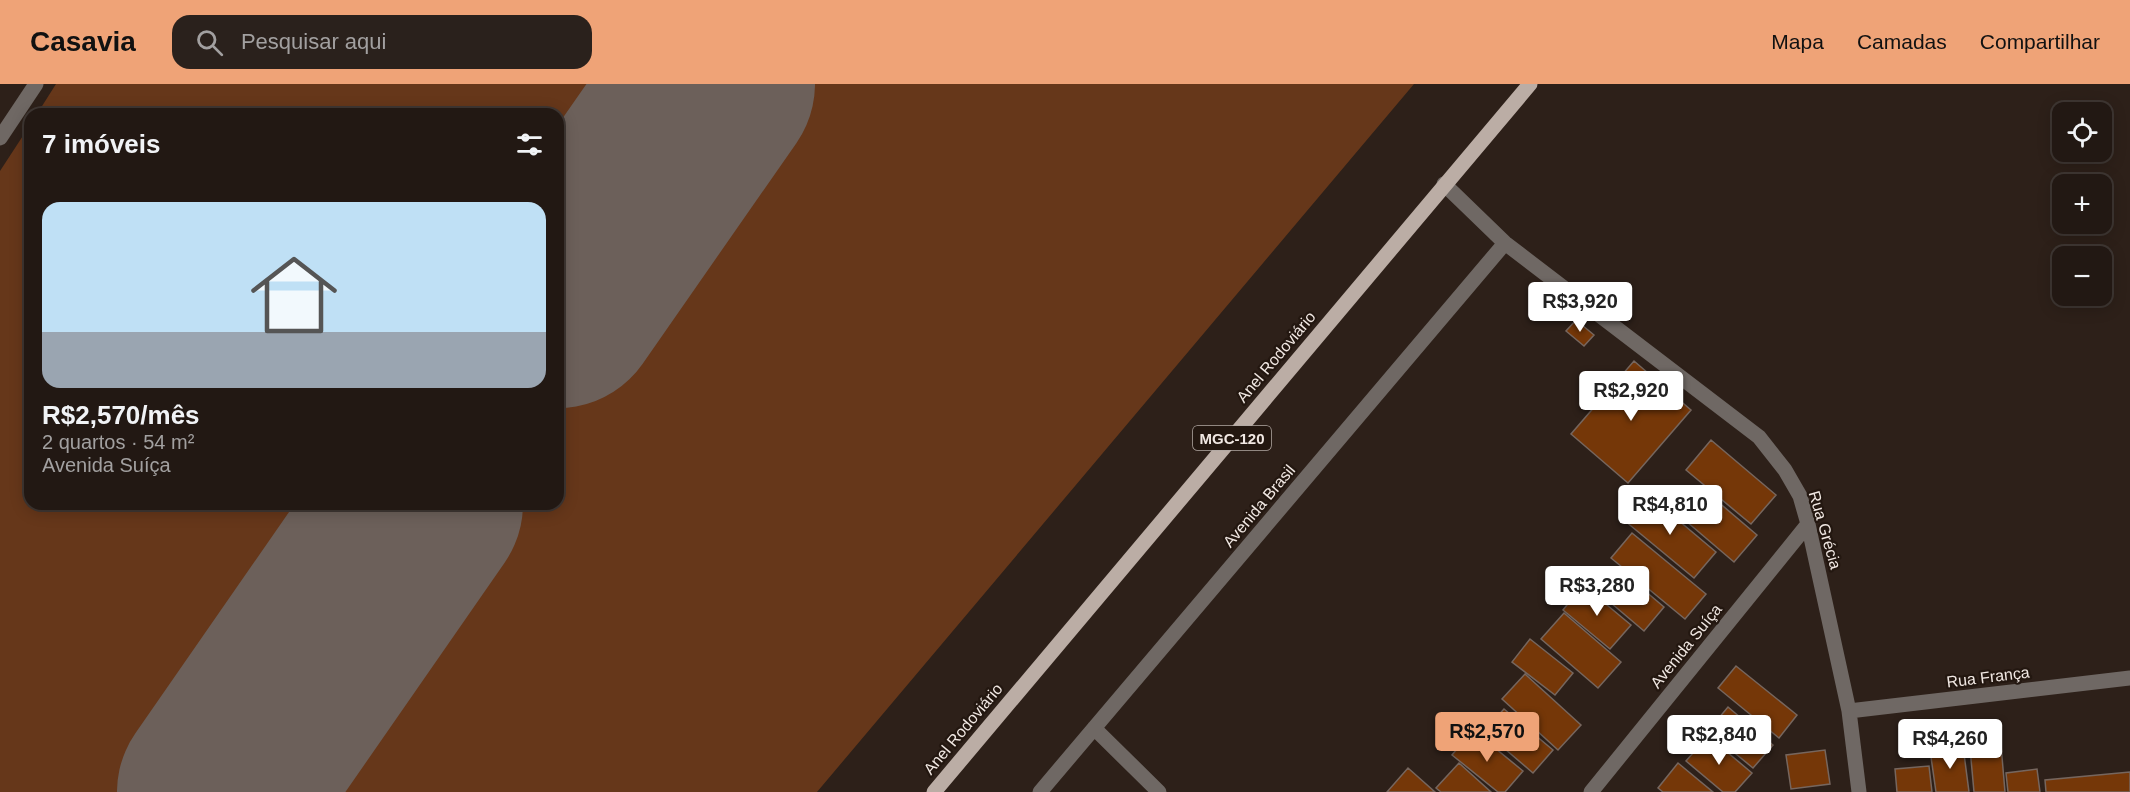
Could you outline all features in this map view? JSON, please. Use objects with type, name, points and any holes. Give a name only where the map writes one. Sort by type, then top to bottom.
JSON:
[{"type":"main road","name":"Anel Rodoviário","points":[[934,792],[1530,84]]},
{"type":"street","points":[[0,138],[36,84]]},
{"type":"street","name":"Rua Grécia","points":[[1444,184],[1505,243],[1759,437],[1785,470],[1800,496],[1809,524],[1849,711],[1859,792]]},
{"type":"street","name":"Avenida Brasil","points":[[1040,792],[1505,243]]},
{"type":"street","name":"Avenida Suíça","points":[[1591,792],[1809,524]]},
{"type":"street","name":"Rua França","points":[[1849,711],[2130,678]]},
{"type":"street","points":[[1094,728],[1159,792]]},
{"type":"shaded area","points":[[56,84],[1414,84],[817,792],[0,792],[0,171],[24,134],[24,510],[564,510],[564,108],[41,108]]},
{"type":"building","points":[[1576,320],[1594,335],[1584,346],[1566,331]]},
{"type":"building","points":[[1634,361],[1691,410],[1628,483],[1571,434]]},
{"type":"building","points":[[1711,440],[1776,495],[1751,524],[1686,470]]},
{"type":"building","points":[[1703,489],[1757,535],[1734,562],[1680,516]]},
{"type":"building","points":[[1647,494],[1716,552],[1694,578],[1625,521]]},
{"type":"building","points":[[1632,533],[1706,594],[1685,619],[1611,558]]},
{"type":"building","points":[[1618,568],[1664,607],[1644,631],[1598,592]]},
{"type":"building","points":[[1583,585],[1631,625],[1610,649],[1563,610]]},
{"type":"building","points":[[1564,613],[1621,662],[1598,688],[1541,639]]},
{"type":"building","points":[[1530,639],[1573,673],[1555,695],[1512,662]]},
{"type":"building","points":[[1736,666],[1797,715],[1779,738],[1718,688]]},
{"type":"building","points":[[1525,674],[1581,725],[1558,750],[1502,699]]},
{"type":"building","points":[[1728,707],[1773,745],[1753,768],[1708,731]]},
{"type":"building","points":[[1504,709],[1553,750],[1533,773],[1484,731]]},
{"type":"building","points":[[1473,730],[1523,771],[1505,792],[1498,792],[1452,755]]},
{"type":"building","points":[[1708,736],[1752,773],[1735,792],[1723,792],[1686,761]]},
{"type":"building","points":[[2001,745],[2005,792],[1974,792],[1970,748]]},
{"type":"building","points":[[1963,746],[1969,792],[1936,792],[1930,750]]},
{"type":"building","points":[[1825,750],[1830,784],[1791,789],[1786,755]]},
{"type":"building","points":[[1459,763],[1491,792],[1441,792],[1436,788]]},
{"type":"building","points":[[1678,763],[1713,792],[1663,792],[1658,788]]},
{"type":"building","points":[[1929,766],[1932,792],[1897,792],[1895,769]]},
{"type":"building","points":[[1408,768],[1435,792],[1387,792]]},
{"type":"building","points":[[2037,769],[2040,792],[2008,792],[2006,773]]},
{"type":"building","points":[[2130,772],[2130,792],[2046,792],[2045,780]]},
{"type":"runway","points":[[564,296],[712,84]]},
{"type":"runway","points":[[220,792],[416,510]]}]
